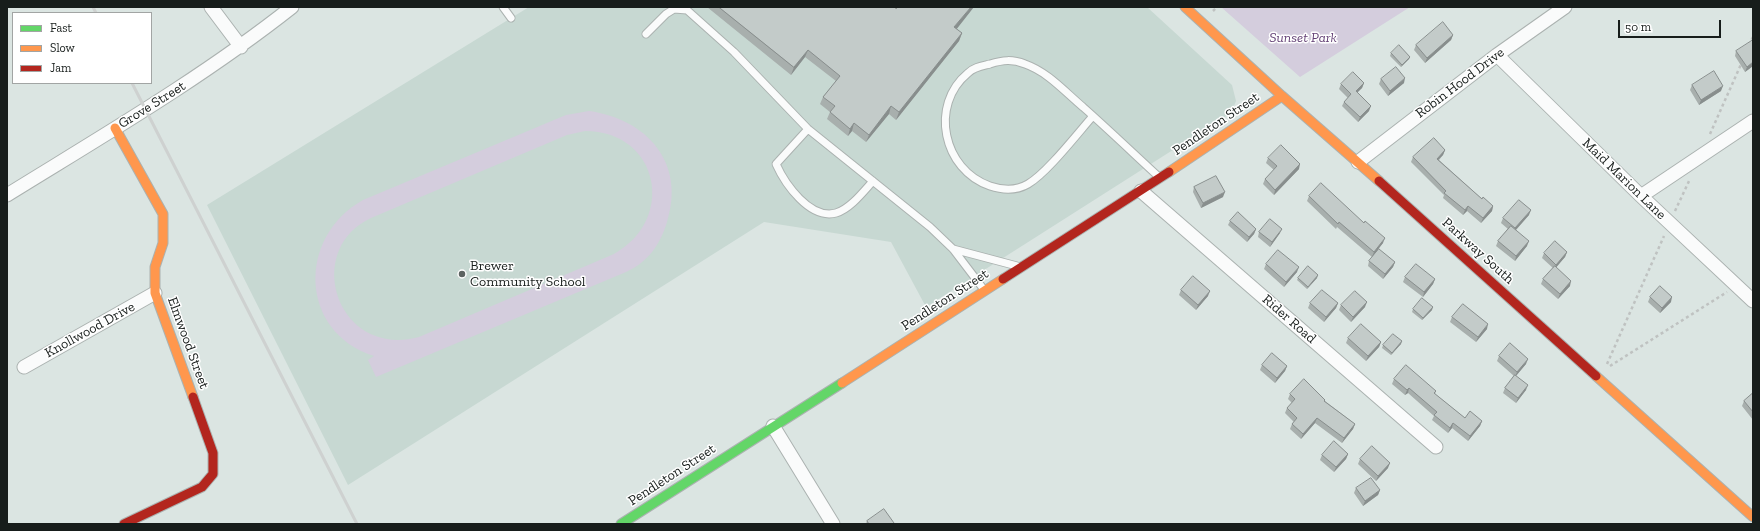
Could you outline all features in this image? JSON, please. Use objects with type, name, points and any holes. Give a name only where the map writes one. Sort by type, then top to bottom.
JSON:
[{"type":"street","points":[[210,7],[241,47]]},
{"type":"street","name":"Grove Street","points":[[7,195],[116,128],[241,47],[292,7]]},
{"type":"street","name":"Parkway South","points":[[1184,7],[1753,517]]},
{"type":"street","name":"Robin Hood Drive","points":[[1358,162],[1497,55],[1565,7]]},
{"type":"street","name":"Maid Marion Lane","points":[[1497,55],[1641,196],[1753,301]]},
{"type":"street","name":"Pendleton Street","points":[[621,524],[1141,191],[1282,96]]},
{"type":"street","points":[[1641,196],[1753,121]]},
{"type":"street","name":"Elmwood Street","points":[[116,128],[163,214],[164,243],[155,267],[155,292],[213,453],[214,474],[202,487],[124,524]]},
{"type":"street","name":"Rider Road","points":[[1141,191],[1436,447]]},
{"type":"street","name":"Knollwood Drive","points":[[24,367],[155,292]]},
{"type":"street","points":[[773,426],[833,524]]},
{"type":"lane","points":[[504,7],[511,18]]},
{"type":"lane","points":[[646,34],[666,14],[674,9],[687,10],[732,50],[808,129],[930,227],[953,249],[985,291]]},
{"type":"lane","points":[[1093,116],[1039,176],[1027,184],[1013,189],[998,188],[970,176],[954,157],[946,140],[944,124],[947,108],[952,95],[957,85],[968,72],[976,67],[1010,59],[1036,69],[1052,80],[1093,116],[1161,178]]},
{"type":"lane","points":[[808,129],[776,164],[783,180],[797,196],[816,211],[826,214],[842,210],[857,199],[873,181]]},
{"type":"lane","points":[[953,249],[1023,267]]},
{"type":"path","points":[[1213,12],[1217,7]]},
{"type":"shaded area","name":"Brewer Community School","points":[[529,7],[1147,7],[1232,85],[1236,101],[1231,113],[926,307],[891,242],[764,222],[348,485],[207,205]]},
{"type":"green space","name":"Sunset Park","points":[[1221,7],[1410,7],[1300,77]]},
{"type":"green space","points":[[589,111],[610,116],[628,123],[644,134],[657,147],[666,163],[671,181],[671,201],[667,222],[661,238],[652,252],[641,263],[626,272],[376,377],[368,360],[374,356],[349,344],[331,327],[320,306],[316,283],[318,259],[326,237],[341,216],[363,200],[566,115]],"holes":[[[585,131],[610,135],[630,145],[643,161],[651,179],[652,200],[646,220],[634,239],[614,254],[419,337],[391,340],[367,332],[350,317],[338,298],[334,276],[338,253],[350,233],[371,218],[567,135]]]},
{"type":"building","points":[[719,7],[896,7],[896,9],[897,7],[971,7],[954,27],[962,33],[899,112],[891,106],[869,135],[854,123],[850,129],[830,112],[835,106],[823,97],[840,76],[808,50],[794,67]]},
{"type":"building","points":[[1443,22],[1453,35],[1427,58],[1416,45]]},
{"type":"building","points":[[1753,40],[1753,62],[1747,67],[1736,51]]},
{"type":"building","points":[[1399,45],[1410,57],[1402,65],[1391,53]]},
{"type":"building","points":[[1396,67],[1405,78],[1390,91],[1381,79]]},
{"type":"building","points":[[1714,71],[1723,86],[1701,100],[1692,85]]},
{"type":"building","points":[[1353,72],[1364,83],[1356,91],[1371,106],[1360,117],[1344,102],[1351,94],[1341,84]]},
{"type":"building","points":[[1434,138],[1445,150],[1437,159],[1482,199],[1483,197],[1493,206],[1483,218],[1468,206],[1465,210],[1444,193],[1446,191],[1413,157]]},
{"type":"building","points":[[1281,145],[1300,164],[1275,190],[1265,179],[1277,166],[1268,158]]},
{"type":"building","points":[[1216,176],[1225,192],[1203,203],[1194,187]]},
{"type":"building","points":[[1321,183],[1364,223],[1365,221],[1385,238],[1374,252],[1339,222],[1338,224],[1309,196]]},
{"type":"building","points":[[1519,200],[1531,210],[1515,228],[1503,218]]},
{"type":"building","points":[[1238,212],[1256,229],[1249,237],[1230,221]]},
{"type":"building","points":[[1270,219],[1282,229],[1272,242],[1259,232]]},
{"type":"building","points":[[1511,226],[1529,241],[1516,256],[1498,241]]},
{"type":"building","points":[[1555,241],[1567,252],[1556,265],[1544,253]]},
{"type":"building","points":[[1379,249],[1395,262],[1385,274],[1369,261]]},
{"type":"building","points":[[1278,250],[1299,267],[1286,282],[1266,264]]},
{"type":"building","points":[[1416,264],[1435,279],[1424,292],[1405,277]]},
{"type":"building","points":[[1308,266],[1318,275],[1308,287],[1298,278]]},
{"type":"building","points":[[1555,266],[1571,281],[1560,294],[1543,279]]},
{"type":"building","points":[[1193,276],[1210,291],[1198,305],[1181,290]]},
{"type":"building","points":[[1660,286],[1672,297],[1662,308],[1650,297]]},
{"type":"building","points":[[1322,290],[1338,303],[1326,317],[1310,303]]},
{"type":"building","points":[[1355,291],[1367,302],[1353,317],[1341,305]]},
{"type":"building","points":[[1422,298],[1433,307],[1423,318],[1413,309]]},
{"type":"building","points":[[1463,304],[1488,324],[1478,337],[1452,317]]},
{"type":"building","points":[[1361,324],[1381,342],[1368,356],[1348,338]]},
{"type":"building","points":[[1393,334],[1402,341],[1392,353],[1383,345]]},
{"type":"building","points":[[1510,343],[1528,359],[1517,372],[1499,356]]},
{"type":"building","points":[[1272,353],[1287,366],[1277,378],[1262,365]]},
{"type":"building","points":[[1406,365],[1436,391],[1434,393],[1465,418],[1470,411],[1482,421],[1470,436],[1453,423],[1450,428],[1434,415],[1437,412],[1409,388],[1407,390],[1394,379]]},
{"type":"building","points":[[1515,375],[1528,385],[1518,398],[1505,388]]},
{"type":"building","points":[[1304,379],[1325,400],[1324,401],[1355,424],[1344,438],[1317,418],[1303,434],[1292,424],[1297,418],[1287,408],[1295,399],[1290,394]]},
{"type":"building","points":[[1753,393],[1753,412],[1744,401]]},
{"type":"building","points":[[1334,441],[1348,454],[1336,467],[1322,455]]},
{"type":"building","points":[[1372,446],[1390,463],[1378,476],[1360,459]]},
{"type":"building","points":[[1371,478],[1380,490],[1365,501],[1356,488]]},
{"type":"building","points":[[884,509],[894,523],[893,524],[869,524],[867,521]]},
{"type":"railway","points":[[93,7],[96,12]]},
{"type":"railway","points":[[133,84],[357,524]]},
{"type":"traffic: fast","points":[[621,524],[842,383]]},
{"type":"traffic: slow","points":[[1185,7],[1282,96],[1379,181]]},
{"type":"traffic: slow","points":[[1169,172],[1282,96]]},
{"type":"traffic: slow","points":[[115,128],[163,214],[163,243],[155,267],[155,293],[193,397]]},
{"type":"traffic: slow","points":[[842,383],[1003,279]]},
{"type":"traffic: slow","points":[[1596,376],[1753,517]]},
{"type":"traffic: jam","points":[[1003,279],[1169,172]]},
{"type":"traffic: jam","points":[[1379,181],[1596,376]]},
{"type":"traffic: jam","points":[[124,524],[202,487],[213,474],[213,453],[193,397]]},
{"type":"place","name":"Brewer Community School","points":[[462,274]]}]
